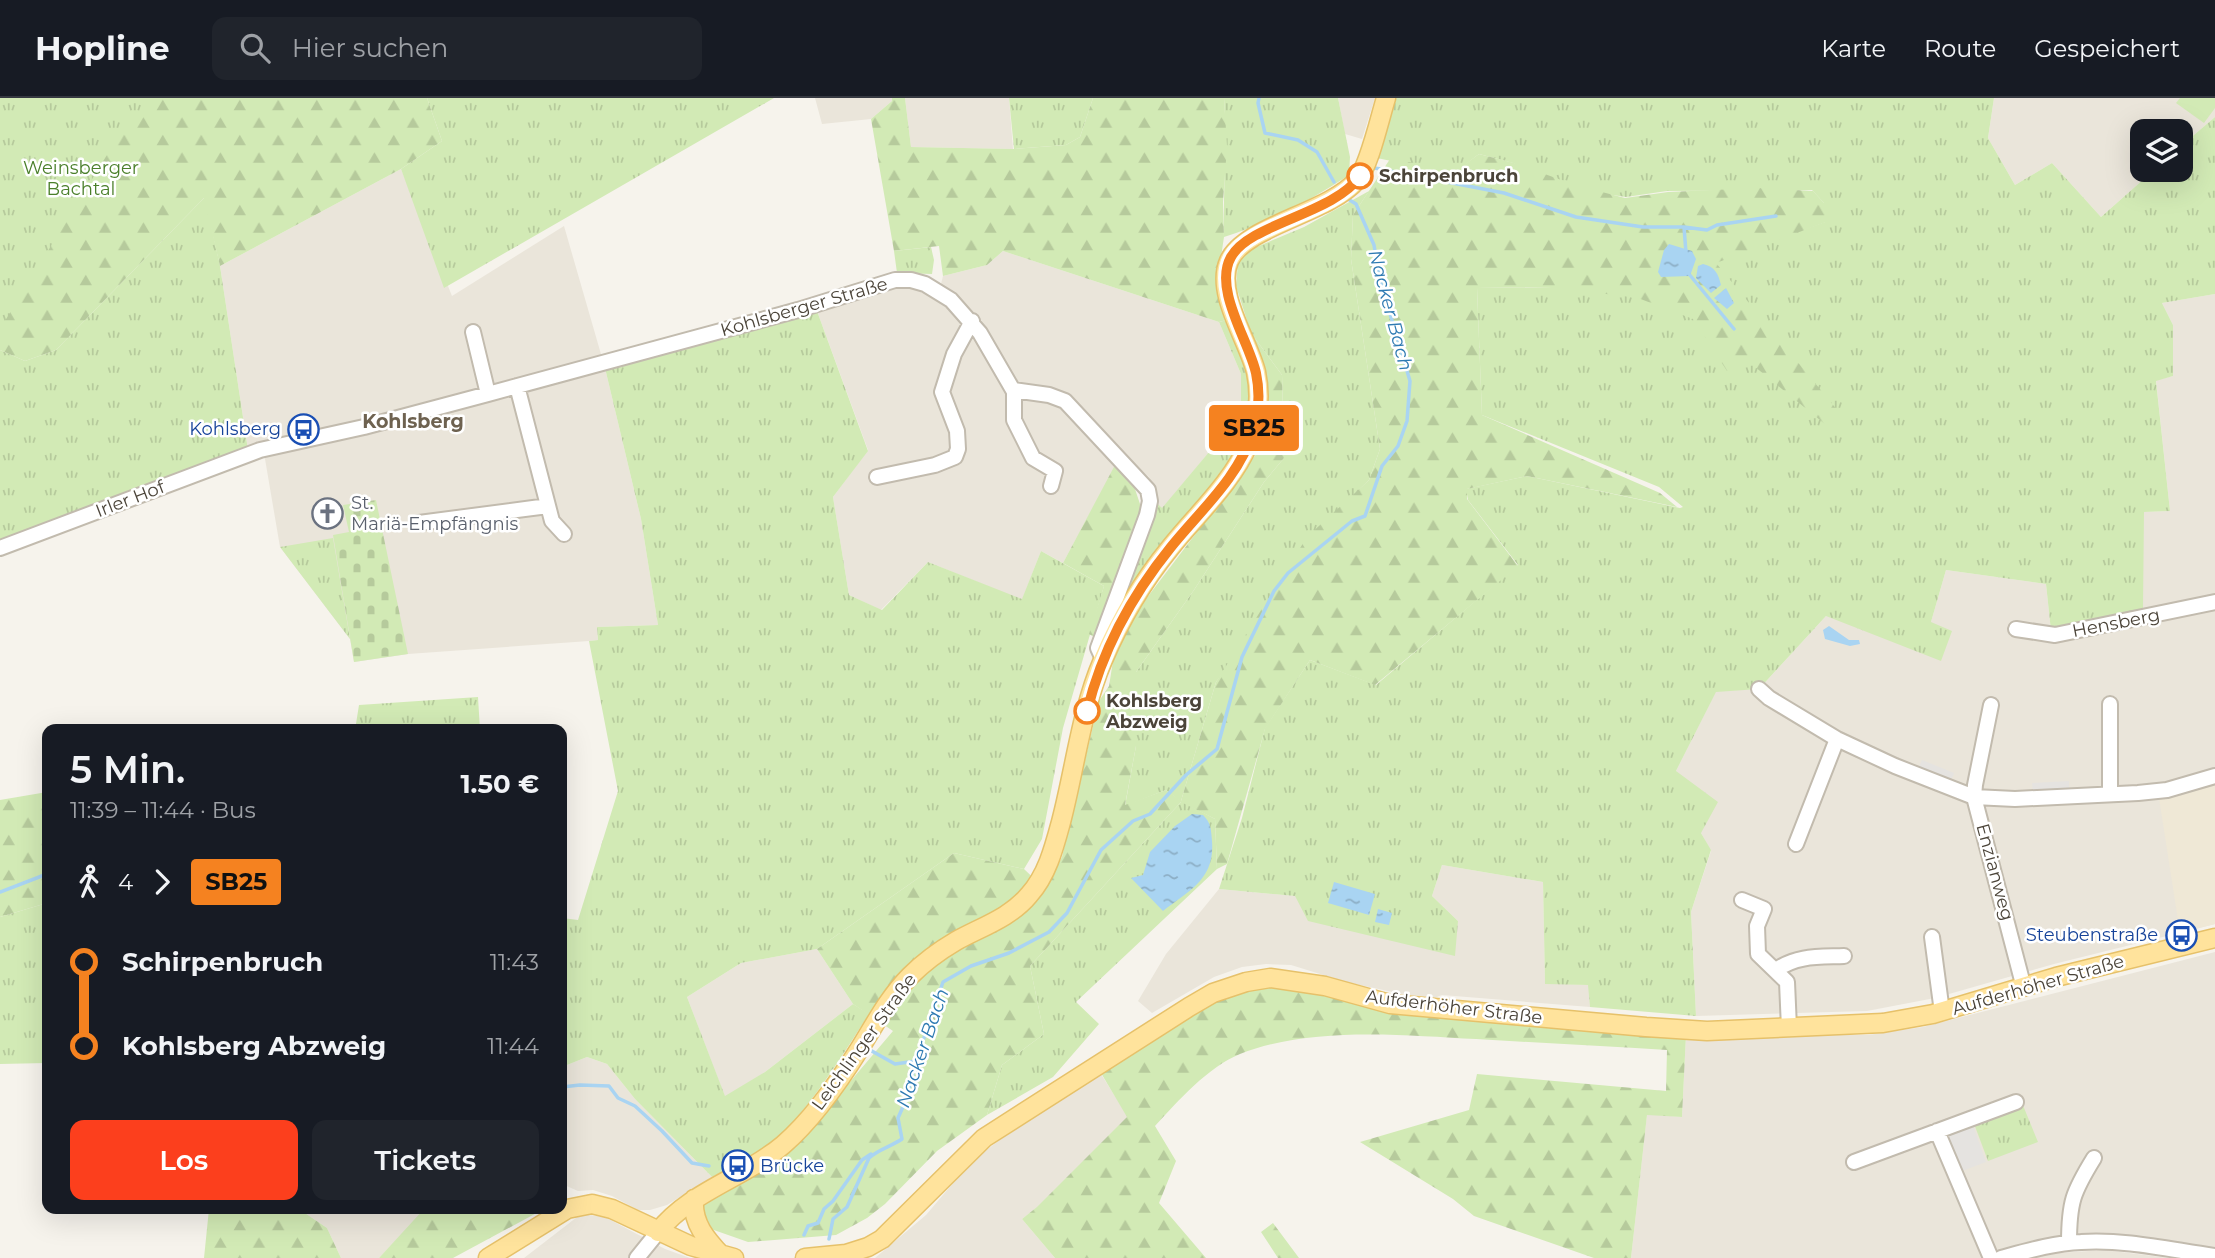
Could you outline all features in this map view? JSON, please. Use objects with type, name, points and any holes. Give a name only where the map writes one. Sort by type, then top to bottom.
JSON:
[{"type":"main road","name":"Leichlinger Straße","points":[[658,1232],[673,1215],[694,1199],[752,1167],[782,1145],[844,1073],[883,1011],[912,974],[952,943],[1008,914],[1037,886],[1056,842],[1088,708],[1103,659],[1130,606],[1156,566],[1227,480],[1244,454],[1253,432],[1258,387],[1253,362],[1229,299],[1227,274],[1231,257],[1250,239],[1315,209],[1357,181],[1365,166],[1386,98]]},
{"type":"main road","name":"Aufderhöher Straße","points":[[805,1258],[830,1257],[859,1251],[882,1239],[984,1138],[1189,1007],[1213,993],[1246,982],[1270,978],[1293,980],[1390,1004],[1646,1027],[1707,1031],[1789,1028],[1883,1023],[1942,1012],[2056,977],[2215,938]]},
{"type":"main road","points":[[694,1199],[693,1212],[696,1221],[728,1257]]},
{"type":"main road","points":[[567,1210],[583,1205],[599,1205],[691,1246],[728,1257]]},
{"type":"main road","points":[[488,1258],[560,1214]]},
{"type":"street","name":"Kohlsberger Straße","points":[[260,450],[364,427],[488,394],[772,317],[895,280],[915,281],[940,291],[972,321],[1014,391]]},
{"type":"street","points":[[877,477],[935,465],[955,457],[958,449],[957,431],[942,392],[954,354],[972,321]]},
{"type":"street","points":[[473,332],[488,394]]},
{"type":"street","points":[[517,386],[552,521],[564,534]]},
{"type":"street","points":[[1051,486],[1055,471],[1032,458],[1014,420],[1014,391],[1049,395],[1065,401],[1144,484],[1150,495],[1147,515],[1098,648],[1103,659]]},
{"type":"street","name":"Irler Hof","points":[[0,548],[260,450]]},
{"type":"street","points":[[419,523],[548,506]]},
{"type":"street","name":"Hensberg","points":[[2016,629],[2055,635],[2215,602]]},
{"type":"street","name":"Enzianweg","points":[[1759,689],[1769,698],[1837,738],[1895,766],[1974,797],[2015,799],[2167,790],[2215,776]]},
{"type":"street","points":[[2110,704],[2110,794]]},
{"type":"street","name":"Enzianweg","points":[[1991,705],[1974,797],[2025,988]]},
{"type":"street","points":[[1796,844],[1837,738]]},
{"type":"street","points":[[1742,900],[1764,909],[1757,926],[1758,954],[1785,979],[1788,986],[1789,1028]]},
{"type":"street","name":"Aufderhöher Straße","points":[[1932,937],[1942,1012]]},
{"type":"street","points":[[1776,970],[1797,959],[1844,956]]},
{"type":"street","points":[[1853,1162],[2016,1102]]},
{"type":"street","points":[[1937,1130],[1991,1258]]},
{"type":"street","points":[[2069,1242],[2069,1211],[2072,1198],[2080,1179],[2094,1158]]},
{"type":"street","points":[[637,1258],[658,1232]]},
{"type":"street","points":[[2001,1258],[2069,1242],[2118,1243],[2215,1256]]},
{"type":"shaded area","points":[[815,98],[892,98],[892,101],[871,119],[822,124]]},
{"type":"shaded area","points":[[905,98],[1009,98],[1013,149],[911,147]]},
{"type":"shaded area","points":[[1338,98],[1375,98],[1362,139],[1345,134]]},
{"type":"shaded area","points":[[1994,98],[2215,98],[2215,117],[2193,136],[2193,119],[2130,119],[2130,182],[2140,182],[2101,217],[2052,163],[2015,185],[1988,138]]},
{"type":"shaded area","points":[[401,169],[452,296],[564,226],[605,368],[641,519],[658,625],[597,627],[598,640],[408,654],[354,662],[350,639],[280,547],[264,453],[248,450],[220,266]]},
{"type":"shaded area","points":[[1003,251],[1219,322],[1241,374],[1241,408],[1225,433],[1162,509],[1157,503],[1149,477],[1122,454],[1063,563],[1041,551],[1022,600],[928,562],[881,610],[849,595],[833,497],[868,450],[817,311],[899,288],[909,287],[938,296],[943,276],[987,265]]},
{"type":"shaded area","points":[[2215,294],[2215,924],[2054,964],[1935,998],[1867,1011],[1696,1016],[1691,912],[1711,851],[1676,771],[1716,691],[1759,689],[1826,616],[1931,622],[1946,570],[2046,584],[2051,631],[2144,512],[2170,511],[2156,380],[2173,376],[2173,325],[2162,303]]},
{"type":"shaded area","points":[[1922,760],[1954,773],[1950,783],[1918,769]]},
{"type":"shaded area","points":[[2069,781],[2069,791],[2033,793],[2032,783]]},
{"type":"shaded area","points":[[2215,782],[2215,924],[2180,933],[2159,798]]},
{"type":"shaded area","points":[[1442,865],[1543,882],[1545,983],[1589,985],[1590,1007],[1402,994],[1346,982],[1291,965],[1266,964],[1242,967],[1214,977],[1152,1013],[1138,1001],[1166,954],[1219,889],[1295,896],[1458,921],[1432,896]]},
{"type":"shaded area","points":[[817,949],[853,1004],[765,1072],[725,1097],[687,997],[741,963]]},
{"type":"shaded area","points":[[2215,952],[2215,1249],[2103,1236],[1986,1258],[1631,1258],[1647,1114],[1682,1117],[1686,1035],[1868,1035],[1923,1027]]},
{"type":"shaded area","points":[[587,1057],[607,1064],[635,1099],[712,1177],[667,1205],[650,1210],[638,1210],[612,1196],[593,1190],[578,1191],[567,1186],[567,1065]]},
{"type":"shaded area","points":[[1101,1074],[1128,1117],[1038,1207],[1022,1219],[1055,1258],[875,1258],[926,1215],[971,1162]]},
{"type":"shaded area","points":[[1972,1123],[1986,1162],[1962,1171],[1947,1133]]},
{"type":"shaded area","points":[[306,1214],[421,1214],[379,1258],[341,1258],[327,1228]]},
{"type":"shaded area","points":[[581,1214],[605,1217],[665,1249],[690,1258],[524,1258]]},
{"type":"shaded area","points":[[2105,1250],[2169,1258],[2030,1258],[2042,1254]]},
{"type":"green space","name":"Weinsberger Bachtal","points":[[0,98],[331,98],[0,335]]},
{"type":"green space","points":[[158,98],[427,98],[442,141],[401,169],[220,266],[204,198],[56,350],[25,361],[0,350],[0,329],[126,124]]},
{"type":"green space","points":[[427,98],[774,98],[444,288],[401,169],[442,141]]},
{"type":"green space","points":[[892,98],[905,98],[911,147],[1014,149],[1066,145],[1080,137],[1093,98],[1224,98],[1227,146],[1223,202],[1224,237],[1218,277],[1227,320],[1219,322],[1003,251],[987,265],[943,276],[939,246],[894,251],[871,119],[892,101]]},
{"type":"green space","points":[[1009,98],[1093,98],[1080,137],[1066,145],[1014,149]]},
{"type":"green space","points":[[1224,98],[1338,98],[1350,157],[1349,175],[1289,210],[1224,237]]},
{"type":"green space","points":[[1394,98],[1994,98],[1988,138],[2015,185],[2052,163],[2101,217],[2140,182],[2193,182],[2193,136],[2215,117],[2215,294],[2162,303],[2173,325],[2173,376],[2156,381],[2170,511],[2144,512],[2143,609],[2051,631],[2046,584],[1946,570],[1931,622],[1952,631],[1941,661],[1826,616],[1759,689],[1716,692],[1676,771],[1718,802],[1701,833],[1711,850],[1691,912],[1696,1016],[1590,1007],[1588,985],[1545,984],[1543,882],[1442,865],[1432,896],[1458,921],[1455,956],[1308,921],[1295,896],[1219,889],[1242,818],[1265,728],[1310,660],[1376,685],[1518,565],[1468,500],[1466,489],[1527,476],[1683,507],[1659,487],[1482,415],[1477,288],[1553,287],[1715,262],[1825,222],[1824,203],[1812,190],[1667,191],[1626,197],[1572,189],[1513,163],[1479,154],[1453,174],[1377,158]]},
{"type":"green space","points":[[2180,98],[2215,98],[2215,108],[2204,123],[2176,103]]},
{"type":"green space","points":[[1479,154],[1625,198],[1668,192],[1759,188],[1813,191],[1825,204],[1826,222],[1716,263],[1843,417],[1831,429],[1749,362],[1727,371],[1693,319],[1638,298],[1551,287],[1477,288],[1482,415],[1660,493],[1677,507],[1527,476],[1467,489],[1467,499],[1518,566],[1375,685],[1310,660],[1265,729],[1227,864],[1217,869],[1215,819],[1181,802],[1030,966],[1044,1034],[1002,1065],[987,1115],[937,1151],[885,1204],[867,1218],[836,1235],[748,1242],[711,1229],[701,1215],[704,1204],[769,1167],[805,1135],[893,1031],[853,1004],[817,949],[954,853],[1024,869],[1045,889],[1062,857],[1099,701],[1109,686],[1113,661],[1127,624],[1257,453],[1264,407],[1259,365],[1251,333],[1282,375],[1284,458],[1264,482],[1194,590],[1136,672],[1136,746],[1125,805],[1166,790],[1181,801],[1216,682],[1307,537],[1369,480],[1380,449],[1351,259],[1353,215],[1390,159],[1427,165],[1453,173]]},
{"type":"green space","points":[[1369,191],[1353,215],[1351,259],[1380,449],[1369,480],[1344,504],[1216,682],[1181,801],[1215,819],[1217,869],[1076,1002],[1099,1024],[1053,1077],[987,1115],[1002,1065],[1044,1034],[1030,966],[1181,802],[1166,790],[1125,806],[1136,746],[1136,672],[1194,590],[1264,482],[1284,458],[1282,375],[1251,333],[1236,286],[1238,262],[1254,248],[1304,227]]},
{"type":"green space","points":[[205,197],[220,266],[248,450],[0,543],[0,350],[25,361],[56,350]]},
{"type":"green space","points":[[931,247],[934,260],[932,274],[897,273],[894,251]]},
{"type":"green space","points":[[817,311],[868,451],[833,497],[849,595],[882,610],[928,562],[1022,599],[1041,551],[1104,586],[1063,728],[1042,839],[1024,869],[954,853],[817,949],[741,963],[687,997],[725,1096],[765,1072],[853,1004],[869,1014],[823,1084],[782,1134],[763,1151],[712,1177],[635,1099],[607,1064],[587,1057],[567,1065],[567,919],[578,920],[618,791],[589,641],[598,640],[597,627],[658,625],[641,519],[605,368]]},
{"type":"green space","points":[[1227,320],[1243,356],[1251,393],[1247,428],[1236,457],[1169,537],[1123,601],[1157,503],[1162,508],[1225,433],[1241,408],[1241,374],[1219,322]]},
{"type":"green space","points":[[1115,465],[1133,483],[1141,507],[1094,637],[1089,634],[1104,586],[1063,563]]},
{"type":"green space","points":[[376,500],[408,654],[354,662],[333,535],[349,532],[343,505]]},
{"type":"green space","points":[[333,538],[350,639],[280,547]]},
{"type":"green space","points":[[478,697],[480,724],[356,724],[359,705]]},
{"type":"green space","points":[[42,793],[42,904],[0,917],[0,800]]},
{"type":"green space","points":[[42,904],[42,1063],[0,1064],[0,917]]},
{"type":"green space","points":[[1259,985],[1686,1035],[1682,1117],[1647,1115],[1631,1258],[1594,1258],[1474,1216],[1453,1199],[1360,1142],[1469,1110],[1477,1074],[1666,1091],[1667,1050],[1357,1035],[1296,1039],[1240,1054],[1205,1076],[1155,1126],[1176,1161],[1159,1203],[1206,1258],[1055,1258],[1022,1219],[1127,1117],[1101,1073],[1210,1002]]},
{"type":"green space","points":[[2022,1103],[2038,1142],[1988,1161],[1973,1121]]},
{"type":"green space","points":[[208,1214],[306,1214],[327,1228],[341,1258],[204,1258]]},
{"type":"green space","points":[[419,1214],[535,1214],[453,1258],[379,1258]]},
{"type":"green space","points":[[1273,1223],[1299,1258],[1278,1258],[1261,1232]]},
{"type":"water","points":[[1669,244],[1692,251],[1696,259],[1690,276],[1661,277],[1658,272],[1664,250]]},
{"type":"water","points":[[1703,264],[1713,269],[1720,281],[1721,285],[1711,293],[1696,278],[1698,266]]},
{"type":"water","points":[[1726,288],[1734,303],[1727,309],[1714,298]]},
{"type":"water","points":[[1829,626],[1849,640],[1859,640],[1860,644],[1850,646],[1825,639],[1823,630]]},
{"type":"water","points":[[1192,814],[1203,815],[1210,826],[1212,854],[1209,865],[1191,890],[1163,911],[1131,878],[1143,875],[1150,852],[1175,826]]},
{"type":"water","points":[[1334,882],[1375,894],[1369,915],[1328,903]]},
{"type":"water","points":[[1378,909],[1392,913],[1389,925],[1375,922]]},
{"type":"waterway","name":"Nacker Bach","points":[[1259,98],[1265,133],[1298,140],[1317,152],[1334,182]]},
{"type":"waterway","points":[[1374,168],[1381,169]]},
{"type":"waterway","points":[[1390,171],[1504,193],[1576,217],[1643,227],[1684,227],[1686,253]]},
{"type":"waterway","name":"Nacker Bach","points":[[829,1239],[833,1219],[847,1207],[869,1158],[902,1139],[898,1118],[943,982],[971,966],[1009,953],[1049,932],[1067,913],[1101,850],[1133,821],[1150,814],[1186,775],[1217,749],[1242,657],[1274,591],[1288,573],[1352,521],[1365,516],[1382,466],[1398,446],[1407,421],[1410,381],[1380,280],[1374,245],[1356,204],[1348,199]]},
{"type":"waterway","points":[[1684,227],[1707,230],[1717,225],[1776,216]]},
{"type":"waterway","points":[[1689,274],[1734,329]]},
{"type":"waterway","points":[[0,892],[42,876]]},
{"type":"waterway","points":[[870,1050],[895,1064],[916,1061]]},
{"type":"waterway","points":[[567,1086],[609,1086],[618,1098],[635,1106],[662,1131],[692,1163],[709,1166]]},
{"type":"waterway","points":[[804,1235],[808,1226],[818,1223],[824,1209],[833,1201],[862,1160],[871,1154]]},
{"type":"bus line","name":"SB25","points":[[1087,711],[1103,659],[1130,606],[1172,545],[1227,480],[1244,454],[1253,432],[1258,387],[1253,362],[1229,299],[1228,262],[1234,252],[1250,239],[1315,209],[1349,187],[1360,176]]},
{"type":"place","name":"Schirpenbruch","points":[[1360,176]]},
{"type":"place","name":"Kohlsberg","points":[[304,429]]},
{"type":"place","name":"St. Mariä-Empfängnis","points":[[328,513]]},
{"type":"place","name":"Kohlsberg Abzweig","points":[[1087,711]]},
{"type":"place","name":"Steubenstraße","points":[[2181,935]]},
{"type":"place","name":"Brücke","points":[[737,1166]]},
{"type":"district","name":"Kohlsberg","points":[[413,421]]}]
